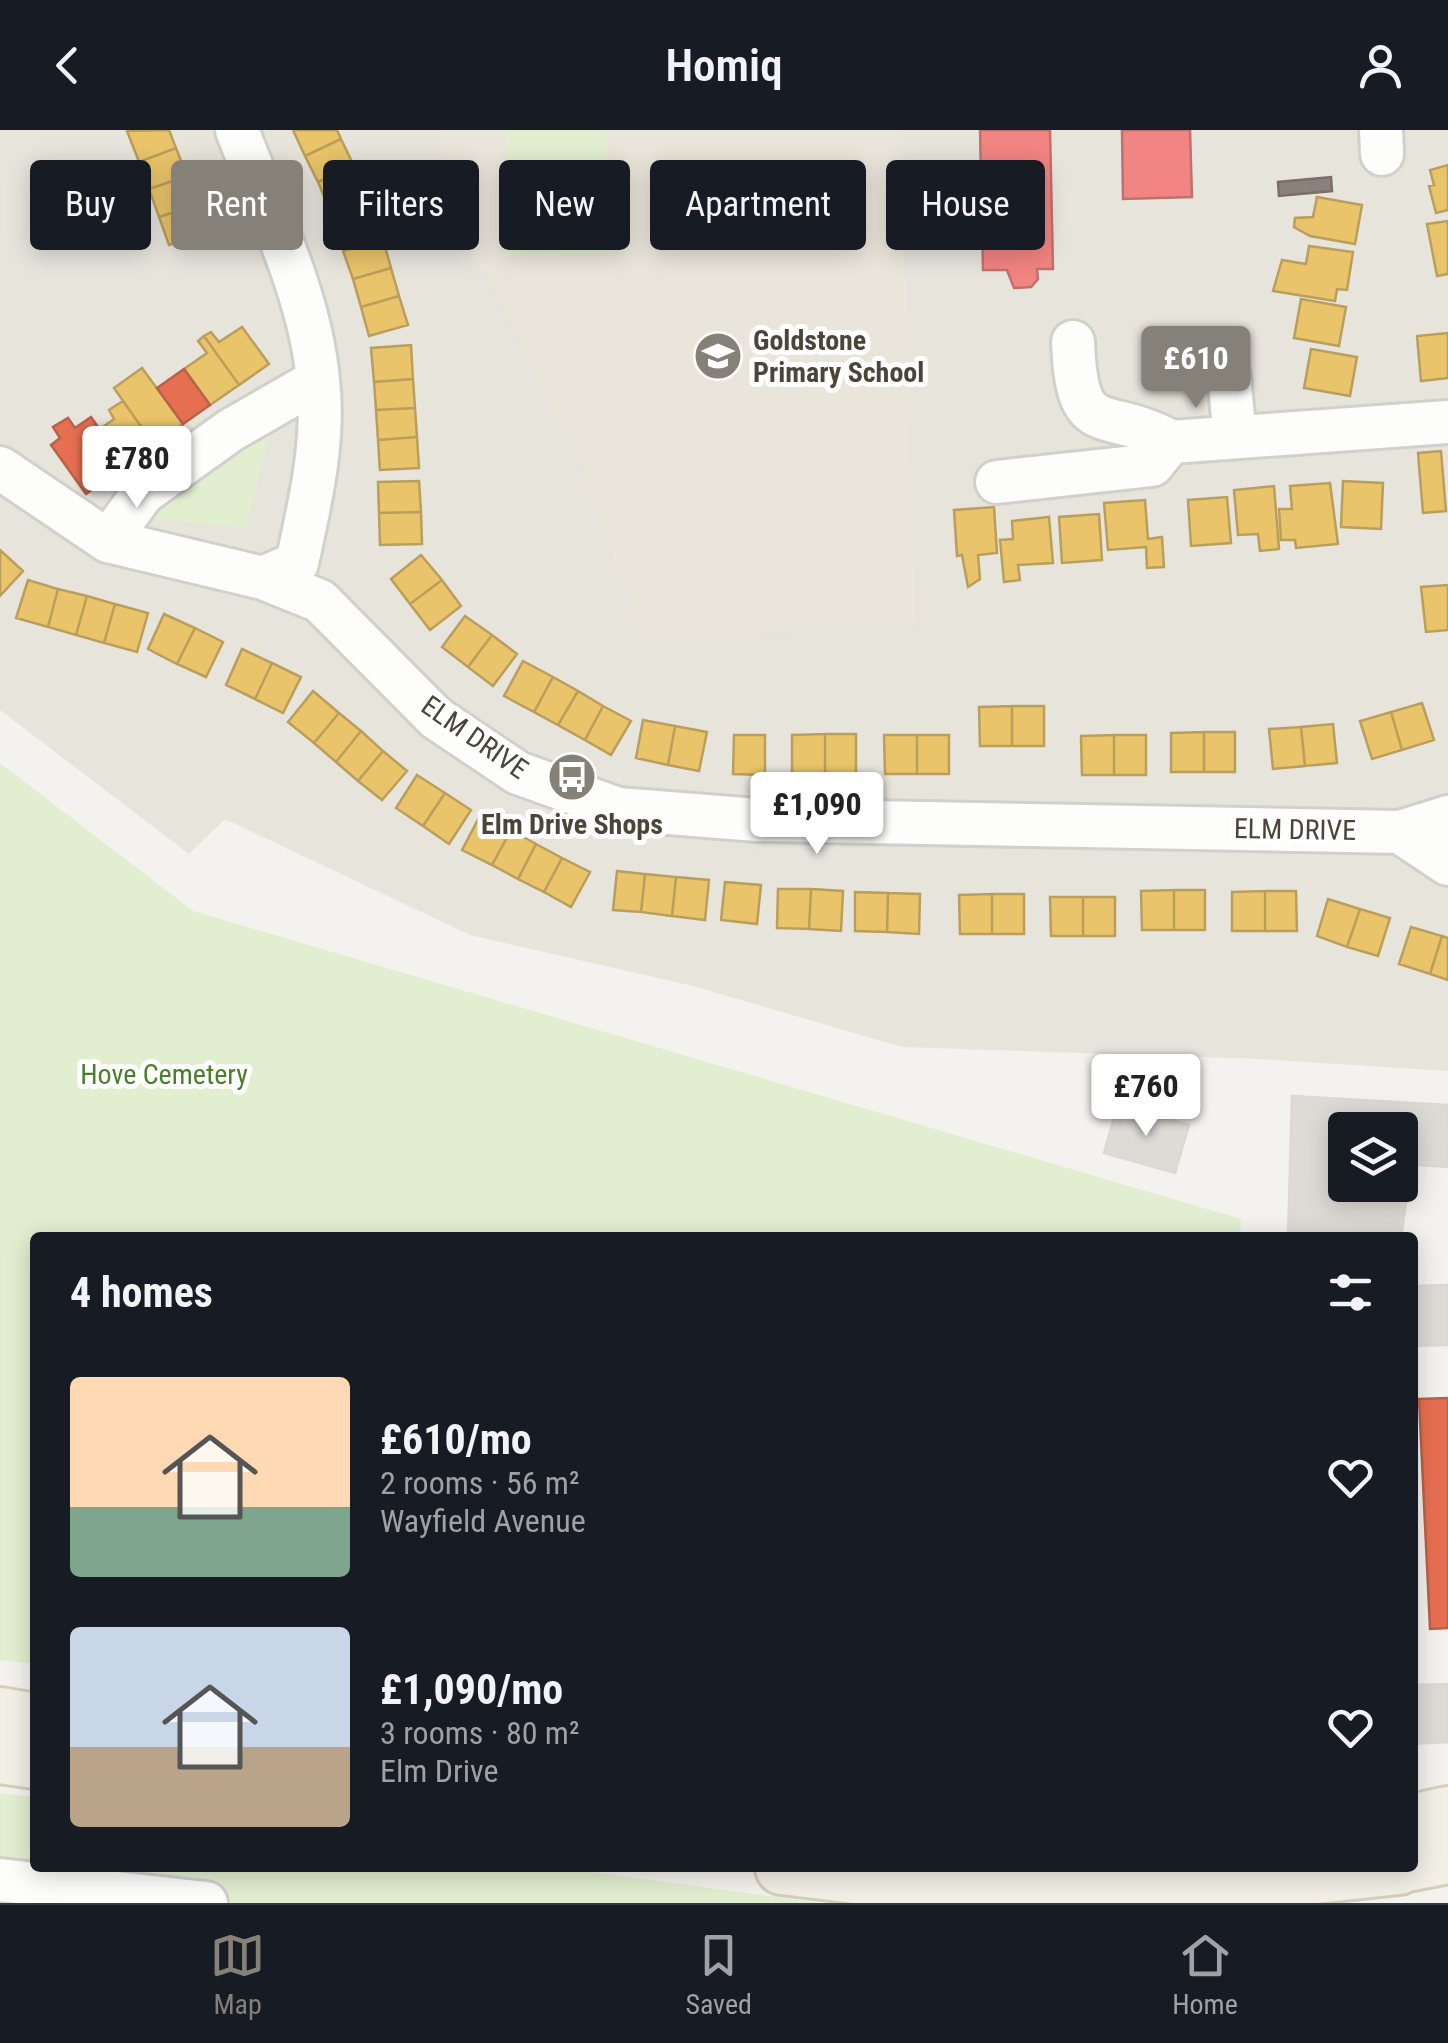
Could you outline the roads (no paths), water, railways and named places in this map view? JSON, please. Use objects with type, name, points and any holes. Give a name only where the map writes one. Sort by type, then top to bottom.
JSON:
[{"type":"main road","points":[[0,1714],[30,1719]]},
{"type":"main road","points":[[0,1756],[30,1761]]},
{"type":"main road","points":[[1418,1820],[1448,1813]]},
{"type":"main road","points":[[1418,1863],[1448,1856]]},
{"type":"main road","points":[[815,1872],[946,1888],[1186,1891],[1362,1872]]},
{"type":"street","points":[[237,130],[302,308],[318,380],[316,472],[297,563],[263,578]]},
{"type":"street","points":[[1073,342],[1075,383],[1081,404],[1099,419],[1150,430],[1171,442],[1448,422]]},
{"type":"street","points":[[1230,378],[1235,437]]},
{"type":"street","points":[[0,468],[108,541],[144,493],[230,430],[318,380]]},
{"type":"street","points":[[997,482],[1152,465],[1171,442]]},
{"type":"street","name":"ELM DRIVE","points":[[108,541],[263,578],[320,601],[436,718],[518,773],[618,808],[757,820],[1400,832],[1448,817]]},
{"type":"street","points":[[1400,832],[1448,864]]},
{"type":"street","points":[[0,1880],[206,1903]]},
{"type":"place","name":"Goldstone Primary School","points":[[718,356]]},
{"type":"place","name":"Elm Drive Shops","points":[[572,777]]},
{"type":"park label","name":"Hove Cemetery","points":[[164,1074]]}]
